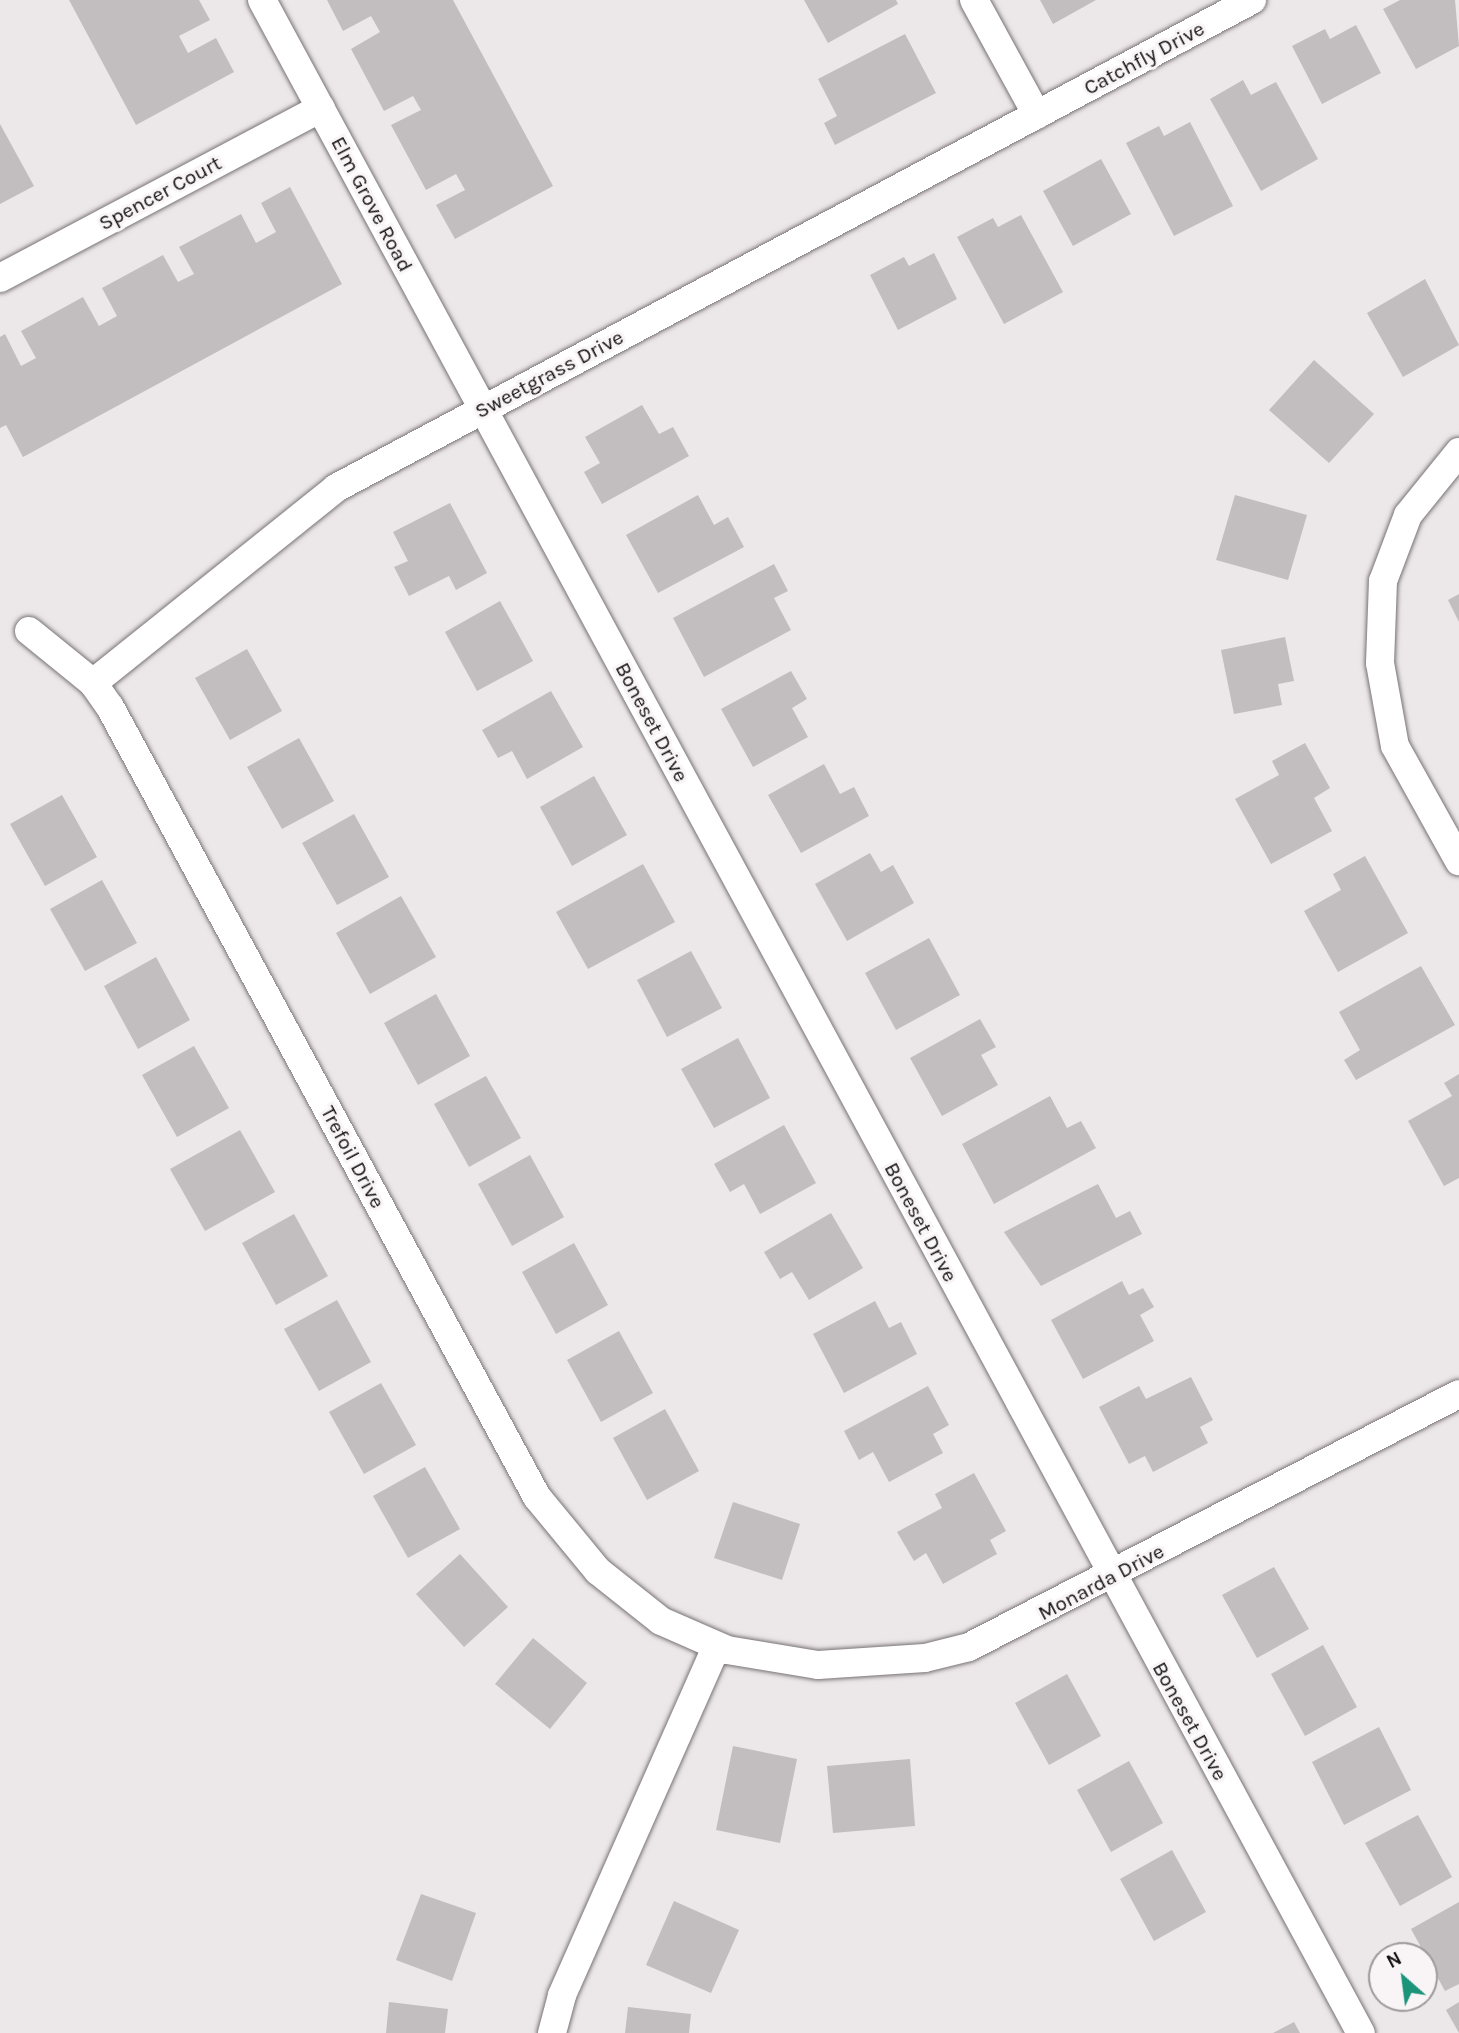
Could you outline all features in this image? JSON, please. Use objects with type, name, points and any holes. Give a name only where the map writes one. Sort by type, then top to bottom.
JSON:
[{"type":"street","name":"Elm Grove Road","points":[[262,0],[483,409]]},
{"type":"street","points":[[974,0],[1037,115]]},
{"type":"street","name":"Catchfly Drive","points":[[1037,115],[1252,0]]},
{"type":"street","name":"Spencer Court","points":[[0,278],[321,108]]},
{"type":"street","name":"Sweetgrass Drive","points":[[93,683],[310,505],[483,409],[1037,115]]},
{"type":"street","name":"Boneset Drive","points":[[483,409],[1112,1577],[1361,2033]]},
{"type":"street","points":[[1459,452],[1408,515],[1383,580],[1380,663],[1395,746],[1459,861]]},
{"type":"street","name":"Trefoil Drive","points":[[29,631],[93,683],[537,1497],[598,1571],[661,1621],[716,1647]]},
{"type":"street","name":"Monarda Drive","points":[[716,1647],[818,1665],[925,1658],[969,1647],[1112,1577],[1459,1394]]},
{"type":"street","points":[[552,2033],[562,1995],[716,1647]]},
{"type":"building","points":[[69,0],[199,0],[210,20],[179,36],[188,53],[216,38],[234,72],[136,125]]},
{"type":"building","points":[[327,0],[453,0],[553,186],[455,239],[436,205],[465,190],[456,174],[426,190],[391,125],[421,110],[413,96],[384,111],[351,49],[380,32],[371,16],[343,31]]},
{"type":"building","points":[[804,0],[896,0],[898,4],[828,43]]},
{"type":"building","points":[[1040,0],[1096,0],[1053,24]]},
{"type":"building","points":[[1400,0],[1455,0],[1459,46],[1416,69],[1383,9]]},
{"type":"building","points":[[1356,25],[1381,73],[1322,104],[1292,46],[1325,29],[1330,39]]},
{"type":"building","points":[[905,34],[936,93],[835,145],[824,123],[837,116],[818,79]]},
{"type":"building","points":[[1243,80],[1251,95],[1276,82],[1318,159],[1261,191],[1210,99]]},
{"type":"building","points":[[1190,122],[1233,206],[1174,236],[1126,143],[1159,126],[1164,136]]},
{"type":"building","points":[[0,124],[34,186],[0,204]]},
{"type":"building","points":[[1101,159],[1131,214],[1073,246],[1043,191]]},
{"type":"building","points":[[290,187],[342,284],[23,457],[6,425],[0,428],[0,337],[5,334],[21,366],[36,358],[21,331],[83,297],[99,326],[117,316],[102,288],[163,255],[178,282],[194,274],[179,247],[241,214],[256,243],[276,232],[261,203]]},
{"type":"building","points":[[1021,215],[1063,292],[1004,324],[957,237],[993,218],[998,227]]},
{"type":"building","points":[[934,253],[957,299],[898,330],[870,275],[904,257],[909,266]]},
{"type":"building","points":[[1425,279],[1459,345],[1403,377],[1367,313]]},
{"type":"building","points":[[1314,360],[1374,414],[1329,463],[1269,410]]},
{"type":"building","points":[[642,405],[659,434],[673,427],[689,456],[602,504],[584,472],[600,463],[585,437]]},
{"type":"building","points":[[698,495],[714,525],[728,517],[744,547],[658,593],[626,535]]},
{"type":"building","points":[[1235,495],[1307,515],[1288,580],[1216,560]]},
{"type":"building","points":[[450,503],[487,573],[456,590],[449,576],[409,596],[394,567],[408,561],[393,532]]},
{"type":"building","points":[[774,564],[788,591],[774,598],[791,630],[704,677],[673,618]]},
{"type":"building","points":[[1459,594],[1459,622],[1448,600]]},
{"type":"building","points":[[500,601],[533,661],[477,691],[445,632]]},
{"type":"building","points":[[1285,637],[1294,681],[1278,684],[1282,705],[1234,714],[1221,650]]},
{"type":"building","points":[[247,649],[282,711],[230,740],[195,678]]},
{"type":"building","points":[[791,671],[807,699],[792,708],[808,737],[753,767],[721,709]]},
{"type":"building","points":[[551,691],[583,747],[527,779],[512,751],[498,758],[482,730]]},
{"type":"building","points":[[299,738],[334,801],[282,829],[247,767]]},
{"type":"building","points":[[1305,743],[1330,788],[1314,798],[1332,831],[1271,864],[1235,799],[1279,775],[1272,761]]},
{"type":"building","points":[[824,764],[840,794],[854,787],[869,816],[801,853],[768,795]]},
{"type":"building","points":[[594,776],[627,835],[572,866],[540,807]]},
{"type":"building","points":[[62,795],[97,857],[45,886],[10,824]]},
{"type":"building","points":[[354,814],[389,877],[337,905],[302,843]]},
{"type":"building","points":[[870,853],[881,872],[893,865],[914,903],[847,941],[815,884]]},
{"type":"building","points":[[1365,856],[1408,933],[1338,972],[1304,911],[1341,890],[1333,874]]},
{"type":"building","points":[[643,864],[675,922],[588,969],[556,912]]},
{"type":"building","points":[[102,880],[137,943],[85,971],[50,909]]},
{"type":"building","points":[[401,896],[436,957],[370,994],[336,933]]},
{"type":"building","points":[[929,938],[960,995],[896,1030],[865,973]]},
{"type":"building","points":[[691,951],[722,1008],[667,1037],[637,980]]},
{"type":"building","points":[[156,957],[190,1020],[138,1049],[104,986]]},
{"type":"building","points":[[1421,966],[1455,1025],[1356,1080],[1344,1060],[1360,1050],[1339,1012]]},
{"type":"building","points":[[436,994],[470,1056],[418,1085],[384,1023]]},
{"type":"building","points":[[980,1019],[996,1047],[981,1055],[998,1085],[942,1116],[910,1058]]},
{"type":"building","points":[[738,1038],[770,1098],[714,1128],[681,1069]]},
{"type":"building","points":[[194,1046],[229,1108],[177,1137],[142,1075]]},
{"type":"building","points":[[1459,1074],[1459,1178],[1444,1186],[1408,1121],[1452,1096],[1444,1083]]},
{"type":"building","points":[[486,1076],[521,1138],[469,1167],[434,1104]]},
{"type":"building","points":[[1050,1096],[1067,1128],[1081,1121],[1096,1148],[994,1204],[962,1144]]},
{"type":"building","points":[[784,1125],[816,1183],[760,1214],[744,1184],[730,1192],[714,1164]]},
{"type":"building","points":[[240,1130],[275,1192],[205,1231],[170,1169]]},
{"type":"building","points":[[530,1155],[564,1217],[512,1246],[478,1184]]},
{"type":"building","points":[[1098,1184],[1116,1218],[1130,1211],[1142,1234],[1041,1286],[1004,1232]]},
{"type":"building","points":[[831,1213],[863,1268],[809,1300],[792,1272],[780,1279],[764,1252]]},
{"type":"building","points":[[294,1214],[328,1276],[276,1305],[242,1243]]},
{"type":"building","points":[[574,1243],[608,1305],[556,1334],[522,1272]]},
{"type":"building","points":[[1122,1281],[1129,1295],[1143,1288],[1154,1307],[1140,1315],[1154,1341],[1083,1379],[1051,1320]]},
{"type":"building","points":[[337,1300],[371,1362],[319,1391],[284,1329]]},
{"type":"building","points":[[875,1301],[889,1328],[901,1322],[917,1354],[844,1393],[813,1334]]},
{"type":"building","points":[[619,1331],[653,1393],[601,1422],[567,1360]]},
{"type":"building","points":[[1191,1377],[1213,1420],[1200,1427],[1208,1443],[1153,1472],[1145,1456],[1129,1464],[1099,1407],[1139,1386],[1146,1399]]},
{"type":"building","points":[[381,1383],[416,1445],[364,1474],[329,1412]]},
{"type":"building","points":[[928,1386],[949,1425],[933,1434],[943,1453],[889,1482],[873,1452],[859,1460],[844,1431]]},
{"type":"building","points":[[665,1409],[699,1471],[647,1500],[613,1438]]},
{"type":"building","points":[[425,1467],[460,1529],[408,1558],[373,1496]]},
{"type":"building","points":[[974,1473],[1006,1531],[990,1540],[997,1554],[943,1584],[926,1553],[914,1561],[897,1532],[942,1508],[935,1494]]},
{"type":"building","points":[[733,1502],[800,1524],[782,1580],[714,1558]]},
{"type":"building","points":[[460,1554],[508,1607],[464,1647],[416,1594]]},
{"type":"building","points":[[1274,1567],[1309,1629],[1257,1658],[1222,1595]]},
{"type":"building","points":[[533,1638],[587,1683],[550,1729],[495,1684]]},
{"type":"building","points":[[1323,1645],[1357,1707],[1305,1736],[1271,1674]]},
{"type":"building","points":[[1067,1674],[1101,1736],[1049,1765],[1015,1703]]},
{"type":"building","points":[[1379,1727],[1411,1790],[1344,1825],[1312,1762]]},
{"type":"building","points":[[733,1746],[797,1759],[780,1843],[716,1830]]},
{"type":"building","points":[[910,1759],[915,1826],[833,1833],[827,1766]]},
{"type":"building","points":[[1129,1761],[1163,1823],[1111,1852],[1077,1790]]},
{"type":"building","points":[[1418,1815],[1452,1877],[1400,1906],[1365,1843]]},
{"type":"building","points":[[1172,1850],[1206,1912],[1154,1941],[1120,1879]]},
{"type":"building","points":[[421,1894],[476,1913],[452,1981],[396,1960]]},
{"type":"building","points":[[674,1901],[739,1930],[711,1993],[646,1965]]},
{"type":"building","points":[[1459,1902],[1459,1984],[1445,1991],[1438,1978],[1438,1942],[1418,1942],[1411,1929]]},
{"type":"building","points":[[389,2002],[448,2009],[445,2033],[386,2033]]},
{"type":"building","points":[[1459,2002],[1459,2033],[1446,2010]]},
{"type":"building","points":[[628,2007],[691,2014],[689,2033],[625,2033]]},
{"type":"building","points":[[1294,2022],[1300,2033],[1273,2033]]}]
